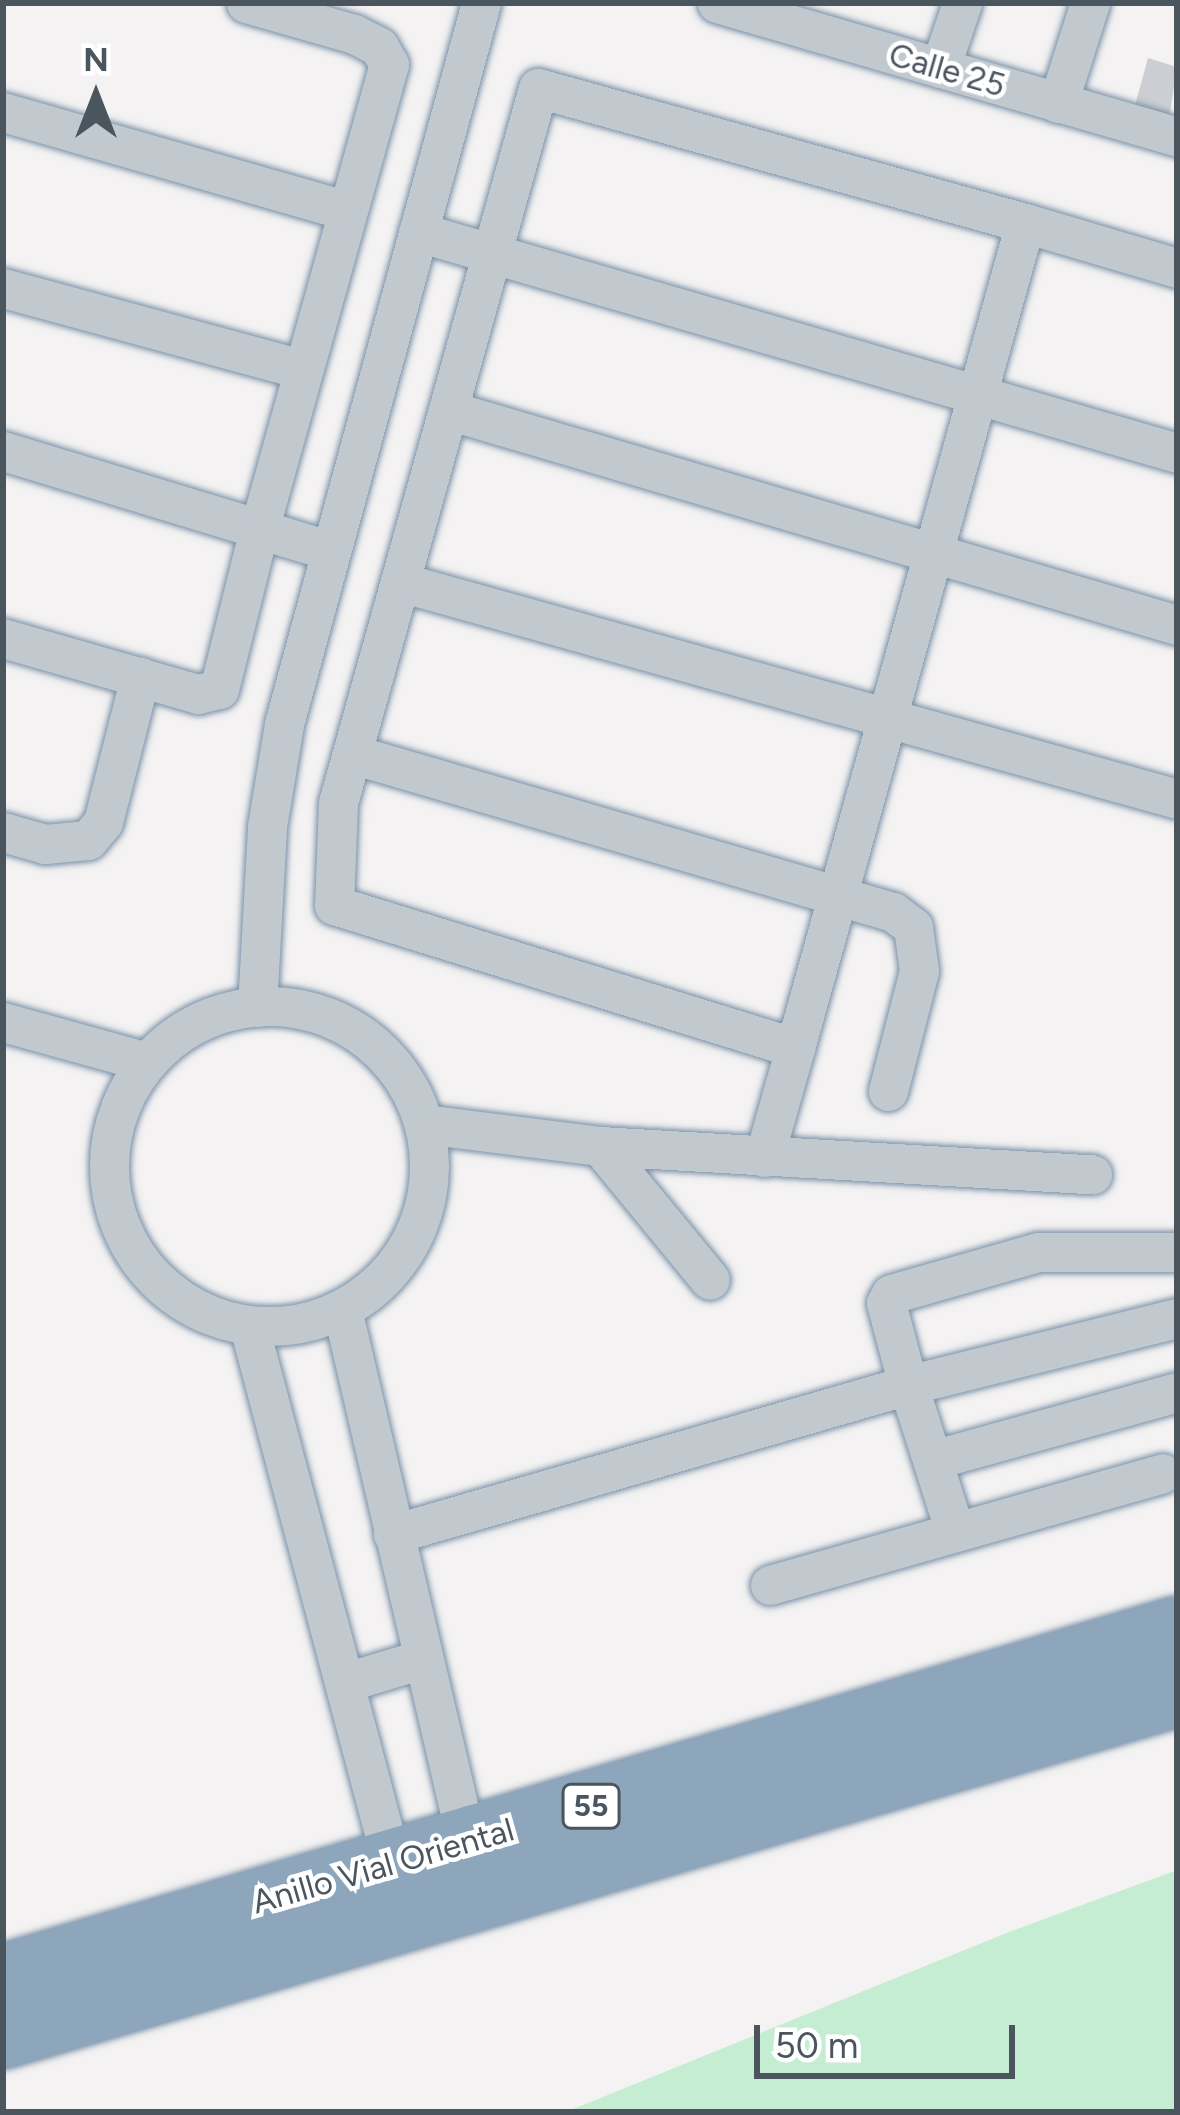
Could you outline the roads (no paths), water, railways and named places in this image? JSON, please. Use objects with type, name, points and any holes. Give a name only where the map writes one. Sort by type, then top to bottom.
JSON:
[{"type":"highway","name":"Anillo Vial Oriental","points":[[3,1978],[1177,1630]]},
{"type":"highway","name":"Anillo Vial Oriental","points":[[3,2035],[1177,1693]]},
{"type":"street","points":[[3,638],[198,694],[219,689],[301,369],[389,64],[379,47],[355,34],[246,3]]},
{"type":"street","points":[[257,1006],[267,826],[331,551],[481,3]]},
{"type":"street","name":"Calle 25","points":[[717,3],[1177,137]]},
{"type":"street","points":[[940,68],[962,3]]},
{"type":"street","points":[[1058,103],[1081,6]]},
{"type":"street","points":[[795,1048],[334,905],[338,803],[538,88],[1177,268]]},
{"type":"street","points":[[3,112],[345,210]]},
{"type":"street","points":[[764,1157],[1025,223]]},
{"type":"street","points":[[418,232],[1177,453]]},
{"type":"street","points":[[3,287],[301,369]]},
{"type":"street","points":[[448,410],[934,548],[1177,625]]},
{"type":"street","points":[[3,451],[331,551]]},
{"type":"street","points":[[400,582],[1177,799]]},
{"type":"street","points":[[3,832],[45,844],[88,840],[103,822],[140,677]]},
{"type":"street","points":[[352,754],[838,892],[893,912],[919,944],[888,1091]]},
{"type":"street","points":[[257,1006],[320,1014],[375,1045],[413,1094],[424,1124],[429,1186],[410,1246],[392,1271],[342,1309],[312,1321],[249,1325],[204,1312],[164,1288],[125,1239],[108,1178],[116,1116],[147,1062],[196,1023],[257,1006]]},
{"type":"street","points":[[3,1022],[147,1062]]},
{"type":"street","points":[[424,1124],[600,1146],[1092,1174]]},
{"type":"street","points":[[600,1146],[710,1280]]},
{"type":"street","points":[[955,1532],[886,1303],[900,1290],[1038,1252],[1177,1252]]},
{"type":"street","points":[[342,1309],[467,1843]]},
{"type":"street","points":[[393,1534],[908,1385],[1177,1318]]},
{"type":"street","points":[[249,1325],[392,1863]]},
{"type":"street","points":[[932,1460],[1177,1391]]},
{"type":"street","points":[[770,1586],[1162,1473]]},
{"type":"street","points":[[346,1682],[422,1659]]}]
